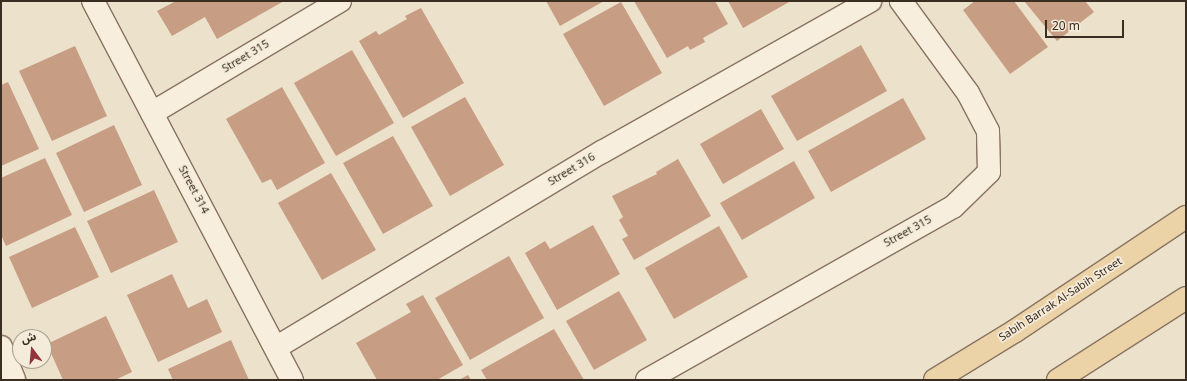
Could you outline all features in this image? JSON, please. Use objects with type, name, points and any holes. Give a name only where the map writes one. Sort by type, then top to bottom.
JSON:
[{"type":"main road","name":"Sabih Barrak Al-Sabih Street","points":[[935,380],[1015,331],[1186,217]]},
{"type":"main road","points":[[1058,380],[1186,298]]},
{"type":"street","name":"Street 314","points":[[93,1],[277,347],[292,380]]},
{"type":"street","name":"Street 315","points":[[152,113],[340,1]]},
{"type":"street","name":"Street 316","points":[[277,347],[602,152],[870,1]]},
{"type":"street","name":"Street 315","points":[[647,380],[953,207],[990,172],[988,131],[968,93],[901,1]]},
{"type":"street","points":[[1,346],[14,380]]},
{"type":"building","points":[[176,1],[284,1],[217,39],[205,17],[172,36],[157,11]]},
{"type":"building","points":[[546,1],[604,1],[560,26]]},
{"type":"building","points":[[634,1],[715,1],[728,24],[703,38],[705,42],[690,50],[688,46],[667,58]]},
{"type":"building","points":[[728,1],[791,1],[743,28]]},
{"type":"building","points":[[975,1],[1014,1],[1048,47],[1010,74],[963,10]]},
{"type":"building","points":[[1024,1],[1085,1],[1094,12],[1057,41]]},
{"type":"building","points":[[621,2],[662,73],[604,106],[563,34]]},
{"type":"building","points":[[421,8],[464,83],[403,118],[359,41],[376,31],[379,35],[407,19],[405,16]]},
{"type":"building","points":[[861,45],[887,91],[797,141],[771,96]]},
{"type":"building","points":[[75,46],[107,116],[52,141],[19,71]]},
{"type":"building","points":[[352,50],[394,123],[336,156],[294,83]]},
{"type":"building","points":[[8,82],[39,149],[1,166],[1,85]]},
{"type":"building","points":[[282,87],[325,163],[277,190],[271,179],[262,183],[226,119]]},
{"type":"building","points":[[465,97],[504,165],[450,196],[411,127]]},
{"type":"building","points":[[903,98],[926,139],[831,192],[808,151]]},
{"type":"building","points":[[761,109],[784,149],[723,184],[700,144]]},
{"type":"building","points":[[114,125],[142,185],[84,212],[56,153]]},
{"type":"building","points":[[393,136],[433,206],[383,234],[343,163]]},
{"type":"building","points":[[45,158],[72,215],[6,246],[1,235],[1,178]]},
{"type":"building","points":[[678,159],[711,216],[634,260],[622,239],[628,236],[619,220],[623,217],[612,196],[657,174],[656,172]]},
{"type":"building","points":[[794,161],[815,198],[742,240],[720,203]]},
{"type":"building","points":[[331,173],[376,250],[322,280],[278,203]]},
{"type":"building","points":[[154,190],[178,242],[111,273],[87,221]]},
{"type":"building","points":[[593,225],[620,274],[557,310],[525,253],[545,241],[550,249]]},
{"type":"building","points":[[719,226],[748,277],[674,319],[645,268]]},
{"type":"building","points":[[75,227],[99,277],[32,308],[9,257]]},
{"type":"building","points":[[509,256],[544,318],[470,360],[435,298]]},
{"type":"building","points":[[172,274],[188,308],[207,299],[222,332],[158,362],[127,295]]},
{"type":"building","points":[[619,291],[647,340],[594,370],[566,321]]},
{"type":"building","points":[[423,295],[463,365],[437,380],[377,380],[356,343],[411,312],[406,304]]},
{"type":"building","points":[[106,316],[132,372],[115,380],[63,380],[52,355],[52,342]]},
{"type":"building","points":[[554,329],[584,380],[487,380],[481,370]]},
{"type":"building","points":[[231,340],[249,380],[173,380],[168,369]]},
{"type":"building","points":[[468,375],[471,380],[459,380]]}]
